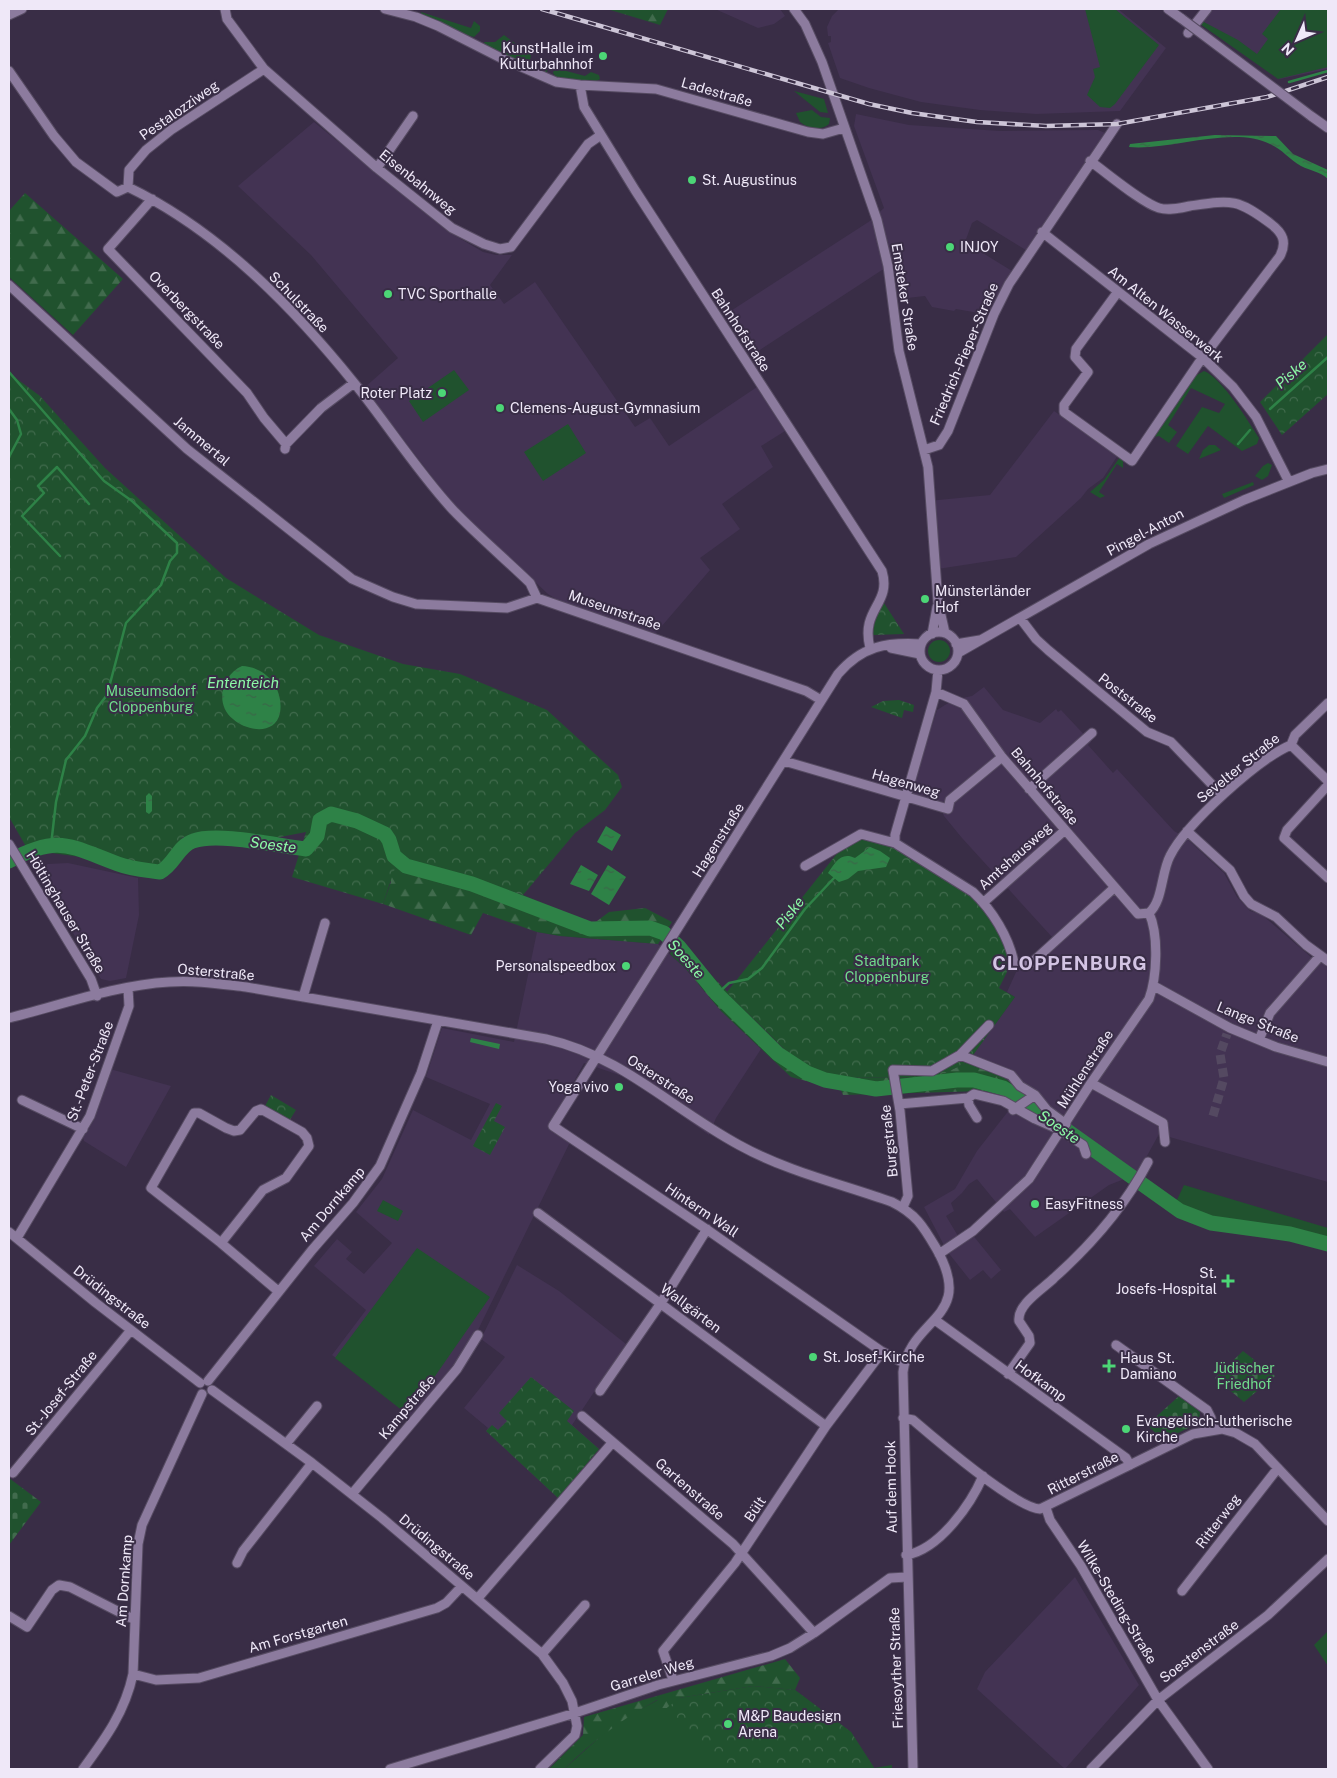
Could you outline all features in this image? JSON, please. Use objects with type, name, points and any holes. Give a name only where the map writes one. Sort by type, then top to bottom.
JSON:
[{"type":"street","points":[[9,15],[22,9]]},
{"type":"street","name":"Eisenbahnweg","points":[[225,9],[227,19],[264,69],[377,168],[452,228],[484,244],[500,249],[511,247],[519,239],[588,144],[601,134]]},
{"type":"street","name":"Ladestraße","points":[[385,9],[416,17],[438,26],[532,73],[556,82],[580,86],[656,89],[808,132],[823,134],[844,128]]},
{"type":"street","name":"Emsteker Straße","points":[[794,9],[822,62],[877,220],[888,266],[900,351],[924,450],[930,485],[938,602],[945,633]]},
{"type":"street","points":[[1168,9],[1328,128]]},
{"type":"street","points":[[1188,33],[1206,9]]},
{"type":"street","name":"Pestalozziweg","points":[[128,187],[129,170],[155,142],[264,69]]},
{"type":"street","name":"Schulstraße","points":[[9,71],[54,136],[76,162],[117,192],[128,187],[178,215],[248,268],[314,336],[453,509],[530,583],[537,598]]},
{"type":"street","name":"Bahnhofstraße","points":[[580,86],[584,107],[693,282],[882,571],[885,586],[867,625],[870,648]]},
{"type":"street","points":[[377,168],[414,116]]},
{"type":"street","name":"Friedrich-Pieper-Straße","points":[[924,450],[939,445],[948,431],[994,314],[1009,284],[1042,232],[1117,124]]},
{"type":"street","points":[[1090,161],[1148,203],[1160,208],[1235,202],[1251,209],[1281,233],[1284,244],[1280,256],[1203,358],[1132,462],[1064,412],[1064,405],[1088,372],[1075,357],[1076,350],[1117,293]]},
{"type":"street","name":"Overbergstraße","points":[[152,199],[108,248],[247,393],[286,446],[321,408],[354,384]]},
{"type":"street","name":"Am Alten Wasserwerk","points":[[1042,232],[1117,293],[1203,358],[1233,387],[1256,417],[1289,482]]},
{"type":"street","name":"Jammertal","points":[[9,285],[187,449],[352,579],[393,597],[416,604],[506,608],[537,598]]},
{"type":"street","name":"Pingel-Anton","points":[[957,649],[983,639],[1149,544],[1198,520],[1289,482],[1328,469]]},
{"type":"street","name":"Museumstraße","points":[[537,598],[799,689],[821,700]]},
{"type":"street","name":"Emsteker Straße","points":[[932,634],[938,602]]},
{"type":"street","name":"Poststraße","points":[[1020,618],[1036,639],[1147,732],[1171,742],[1222,795]]},
{"type":"street","points":[[945,633],[950,636],[957,649],[952,665],[938,670],[928,667],[920,654],[921,644],[932,634],[945,633]]},
{"type":"street","name":"Hagenstraße","points":[[597,1055],[676,934],[821,700],[845,666],[870,648],[921,644]]},
{"type":"street","name":"Hagenstraße","points":[[884,646],[920,654]]},
{"type":"street","points":[[895,842],[895,836],[936,692],[938,670]]},
{"type":"street","name":"Bahnhofstraße","points":[[936,692],[964,704],[1002,757],[1114,888],[1138,914],[1149,913]]},
{"type":"street","name":"Sevelter Straße","points":[[1149,913],[1156,906],[1169,857],[1187,831],[1222,795],[1291,746],[1295,735],[1328,703]]},
{"type":"street","points":[[1029,789],[1092,733]]},
{"type":"street","points":[[1291,746],[1328,780]]},
{"type":"street","name":"Hagenweg","points":[[784,761],[948,809],[950,800],[1002,757]]},
{"type":"street","points":[[1328,785],[1287,830],[1284,838],[1328,878]]},
{"type":"street","name":"Amtshausweg","points":[[984,902],[1064,831]]},
{"type":"street","points":[[1187,831],[1230,870],[1244,896],[1251,904],[1276,917],[1328,961]]},
{"type":"street","points":[[805,866],[861,834],[895,842],[961,882],[984,902],[1004,936],[1014,963],[1028,966],[1114,888]]},
{"type":"street","name":"Höltinghauser Straße","points":[[11,848],[91,979],[97,996]]},
{"type":"street","name":"Mühlenstraße","points":[[939,1254],[973,1232],[1029,1179],[1064,1127],[1090,1083],[1149,999],[1154,986],[1156,938],[1149,913]]},
{"type":"street","points":[[303,997],[324,923]]},
{"type":"street","points":[[1259,1040],[1270,1013],[1320,956]]},
{"type":"street","name":"Osterstraße","points":[[9,1018],[128,988],[168,982],[201,982],[303,997],[546,1039],[579,1047],[636,1077],[715,1131],[750,1151],[903,1207],[918,1219],[939,1254],[950,1281],[947,1301],[935,1320]]},
{"type":"street","name":"Lange Straße","points":[[1154,986],[1229,1031],[1328,1062]]},
{"type":"street","name":"St.-Peter-Straße","points":[[17,1238],[83,1129],[99,1092],[129,1006],[128,988]]},
{"type":"street","name":"Am Dornkamp","points":[[204,1382],[353,1203],[380,1166],[421,1072],[438,1021]]},
{"type":"street","points":[[989,1025],[960,1056],[1011,1075],[1020,1086],[1033,1096],[1083,1145],[1086,1154]]},
{"type":"street","name":"Hinterm Wall","points":[[597,1055],[553,1126],[707,1229],[882,1352],[904,1362]]},
{"type":"street","name":"Burgstraße","points":[[903,1207],[908,1196],[899,1101],[893,1070],[932,1071],[960,1056]]},
{"type":"street","points":[[1090,1083],[1163,1123],[1165,1142]]},
{"type":"street","points":[[899,1101],[968,1098],[974,1094],[1004,1101],[1035,1119],[1064,1127]]},
{"type":"street","points":[[1017,1107],[1033,1096]]},
{"type":"street","points":[[968,1098],[969,1105],[977,1118]]},
{"type":"street","points":[[22,1100],[83,1129]]},
{"type":"street","points":[[221,1243],[264,1190],[286,1178],[309,1146],[307,1138],[302,1132],[261,1109],[256,1110],[240,1130],[234,1131],[199,1113],[194,1113],[151,1188],[278,1291]]},
{"type":"street","points":[[1008,1374],[1030,1343],[1019,1321],[1021,1308],[1062,1272],[1103,1228],[1143,1173],[1148,1162]]},
{"type":"street","name":"Wallgärten","points":[[538,1213],[826,1426]]},
{"type":"street","points":[[600,1391],[661,1303],[707,1229]]},
{"type":"street","name":"Drüdingstraße","points":[[9,1232],[131,1330],[204,1382]]},
{"type":"street","points":[[904,1362],[912,1347],[935,1320]]},
{"type":"street","name":"Hofkamp","points":[[935,1320],[1126,1458],[1130,1464]]},
{"type":"street","name":"St.-Josef-Straße","points":[[13,1473],[131,1330]]},
{"type":"street","name":"Kampstraße","points":[[352,1494],[457,1369],[478,1335]]},
{"type":"street","points":[[1116,1345],[1206,1410],[1211,1418],[1212,1429]]},
{"type":"street","name":"Bült","points":[[673,1680],[663,1650],[742,1554],[826,1426],[882,1352]]},
{"type":"street","name":"Auf dem Hook","points":[[904,1362],[903,1418],[907,1565]]},
{"type":"street","points":[[204,1382],[212,1384],[212,1390],[208,1394],[202,1394],[199,1390],[204,1382]]},
{"type":"street","name":"Drüdingstraße","points":[[212,1390],[352,1494],[478,1598],[542,1654],[563,1683],[576,1713]]},
{"type":"street","name":"Am Dornkamp","points":[[83,1769],[123,1709],[133,1674],[138,1544],[142,1525],[202,1394]]},
{"type":"street","points":[[286,1444],[317,1406]]},
{"type":"street","name":"Gartenstraße","points":[[582,1416],[742,1554],[814,1633]]},
{"type":"street","points":[[903,1418],[913,1420],[982,1476],[1028,1506],[1035,1509],[1046,1508]]},
{"type":"street","name":"Ritterstraße","points":[[1046,1508],[1130,1464],[1193,1434],[1222,1428],[1236,1433],[1255,1444],[1328,1521]]},
{"type":"street","points":[[478,1598],[612,1443]]},
{"type":"street","points":[[237,1563],[243,1551],[312,1463]]},
{"type":"street","name":"Ritterweg","points":[[1182,1592],[1278,1468]]},
{"type":"street","points":[[906,1555],[918,1554],[926,1548],[968,1507],[982,1476]]},
{"type":"street","name":"Wilke-Steding-Straße","points":[[1046,1508],[1050,1520],[1081,1566],[1158,1700],[1208,1769]]},
{"type":"street","name":"Soestenstraße","points":[[1091,1769],[1158,1700],[1268,1615],[1328,1559]]},
{"type":"street","name":"Friesoyther Straße","points":[[907,1565],[913,1769]]},
{"type":"street","name":"Garreler Weg","points":[[390,1769],[576,1713],[673,1680],[771,1656],[790,1648],[814,1633],[890,1578],[907,1576]]},
{"type":"street","points":[[9,1616],[27,1627],[52,1590],[59,1585],[70,1587],[135,1620]]},
{"type":"street","name":"Am Forstgarten","points":[[133,1674],[156,1680],[199,1678],[437,1608],[446,1603],[462,1586]]},
{"type":"street","points":[[542,1654],[585,1605]]},
{"type":"street","points":[[540,1769],[575,1735],[577,1726],[576,1713]]},
{"type":"shaded area","points":[[715,9],[780,9],[785,16],[774,24],[758,28]]},
{"type":"shaded area","points":[[839,9],[1118,9],[1166,48],[1120,111],[1036,114],[980,110],[921,102],[840,78],[828,43],[831,42],[831,36],[828,36],[827,27],[832,16]]},
{"type":"shaded area","points":[[1207,9],[1328,9],[1328,69],[1280,79],[1202,21]]},
{"type":"shaded area","points":[[856,114],[909,125],[1000,131],[1098,130],[1115,137],[1034,255],[977,220],[972,223],[965,242],[1012,271],[990,315],[932,307],[925,296],[898,299],[896,279],[898,274],[882,270],[752,355],[726,314],[870,221],[884,208],[854,126]]},
{"type":"shaded area","points":[[314,122],[449,232],[483,252],[496,255],[512,255],[490,285],[504,304],[535,282],[635,427],[650,418],[669,446],[757,387],[785,431],[761,446],[773,467],[722,504],[740,529],[700,558],[710,570],[655,634],[562,603],[548,594],[455,507],[364,388],[398,358],[311,255],[238,186]]},
{"type":"shaded area","points":[[1054,411],[1118,455],[1103,478],[1088,489],[1081,498],[1016,557],[931,570],[928,501],[990,495]]},
{"type":"shaded area","points":[[984,687],[1003,710],[1040,723],[1056,709],[1058,712],[1061,710],[1091,742],[1088,745],[1113,773],[1117,769],[1174,831],[1186,838],[1224,873],[1237,897],[1250,911],[1261,914],[1311,957],[1328,966],[1328,1182],[1159,1134],[1137,1174],[1109,1185],[1035,1237],[1010,1209],[1004,1212],[977,1179],[969,1184],[951,1203],[954,1211],[946,1216],[961,1241],[971,1233],[1001,1270],[991,1279],[983,1270],[970,1280],[947,1251],[924,1207],[955,1189],[977,1151],[1024,1091],[968,1062],[1015,997],[1007,992],[1017,970],[1052,937],[962,838],[944,816],[940,806],[910,795],[937,710],[953,700],[972,696]]},
{"type":"shaded area","points":[[68,863],[138,878],[139,915],[126,978],[110,981],[101,979],[35,870],[48,864]]},
{"type":"shaded area","points":[[537,932],[560,936],[658,944],[685,968],[721,1011],[761,1049],[716,1118],[709,1135],[628,1078],[584,1063],[550,1126],[571,1140],[477,1332],[452,1368],[411,1417],[332,1355],[366,1310],[314,1266],[337,1239],[352,1252],[346,1259],[364,1274],[392,1243],[356,1212],[382,1179],[413,1110],[471,1140],[490,1104],[426,1077],[442,1028],[514,1042]]},
{"type":"shaded area","points":[[110,1069],[171,1086],[126,1167],[84,1141],[83,1138],[94,1120]]},
{"type":"shaded area","points":[[517,1265],[559,1291],[626,1344],[572,1425],[599,1449],[558,1498],[486,1431],[488,1428],[464,1408],[505,1357],[481,1339]]},
{"type":"shaded area","points":[[1075,1577],[1139,1685],[1065,1769],[977,1689],[985,1672]]},
{"type":"green space","points":[[607,9],[668,9],[660,25]]},
{"type":"green space","points":[[1085,9],[1115,9],[1159,45],[1110,108],[1100,107],[1087,95],[1095,77],[1093,69],[1100,67]]},
{"type":"green space","points":[[1281,9],[1328,9],[1328,67],[1278,79],[1200,24],[1202,21],[1238,40],[1257,54],[1268,39],[1262,34]]},
{"type":"green space","points":[[421,12],[471,28],[474,21],[480,26],[480,31],[474,37],[467,35],[422,15]]},
{"type":"green space","points":[[504,35],[531,55],[529,67],[485,45],[484,42],[495,42]]},
{"type":"green space","points":[[543,59],[551,61],[546,74],[538,71]]},
{"type":"green space","points":[[560,63],[564,65],[559,69],[585,76],[591,72],[599,75],[600,79],[585,82],[557,78],[553,73],[555,67]]},
{"type":"green space","points":[[794,91],[824,99],[828,113],[820,112]]},
{"type":"green space","points":[[812,110],[821,117],[830,118],[829,124],[822,128],[815,128],[800,122],[796,113]]},
{"type":"green space","points":[[25,193],[123,279],[73,335],[9,277],[9,211]]},
{"type":"green space","points":[[1328,334],[1328,394],[1282,435],[1260,402]]},
{"type":"green space","name":"Roter Platz","points":[[454,370],[469,390],[423,422],[409,401]]},
{"type":"green space","points":[[1204,371],[1218,382],[1234,401],[1259,438],[1257,444],[1242,451],[1208,426],[1188,454],[1176,446],[1202,407],[1219,413],[1225,404],[1191,388],[1168,425],[1177,432],[1169,443],[1159,436],[1154,437],[1195,376]]},
{"type":"green space","name":"Museumsdorf Cloppenburg","points":[[9,373],[40,396],[105,468],[226,578],[319,635],[403,664],[460,674],[547,710],[618,775],[622,787],[605,810],[575,833],[523,895],[399,856],[383,904],[292,877],[306,832],[270,839],[229,834],[183,837],[158,867],[28,850],[9,817]]},
{"type":"green space","points":[[568,424],[586,453],[543,481],[524,452]]},
{"type":"green space","points":[[1209,445],[1215,445],[1221,450],[1199,459],[1203,450]]},
{"type":"green space","points":[[1120,457],[1123,461],[1123,468],[1117,464],[1099,492],[1105,496],[1100,498],[1090,492],[1104,480]]},
{"type":"green space","points":[[1268,463],[1272,465],[1268,476],[1262,480],[1255,476],[1263,466]]},
{"type":"green space","points":[[1253,482],[1254,485],[1224,498],[1222,494]]},
{"type":"green space","points":[[883,603],[904,634],[873,635],[872,620]]},
{"type":"green space","points":[[939,640],[947,643],[950,651],[947,659],[939,662],[931,659],[928,651],[931,643]]},
{"type":"green space","points":[[899,700],[914,705],[913,712],[904,710],[902,718],[871,707],[883,701]]},
{"type":"green space","name":"Stadtpark Cloppenburg","points":[[855,837],[898,849],[961,887],[978,902],[991,919],[1010,955],[1009,968],[999,988],[1015,997],[968,1062],[937,1077],[824,1078],[801,1066],[727,992],[843,846]]},
{"type":"green space","points":[[381,839],[400,856],[523,895],[593,924],[609,912],[645,908],[672,922],[658,944],[560,936],[537,932],[483,913],[471,935],[383,904],[391,882]]},
{"type":"green space","points":[[678,941],[784,1050],[824,1078],[936,1077],[968,1062],[998,1074],[1024,1091],[1018,1100],[998,1092],[983,1091],[843,1095],[841,1090],[791,1077],[721,1011],[685,968],[670,954]]},
{"type":"green space","points":[[271,1095],[296,1110],[289,1121],[265,1106]]},
{"type":"green space","points":[[496,1103],[502,1106],[494,1121],[505,1127],[490,1155],[473,1146]]},
{"type":"green space","points":[[1184,1185],[1328,1228],[1328,1241],[1286,1230],[1214,1218],[1189,1210],[1175,1204]]},
{"type":"green space","points":[[383,1200],[403,1211],[398,1221],[377,1211]]},
{"type":"green space","points":[[417,1248],[490,1297],[408,1415],[335,1358]]},
{"type":"green space","name":"Jüdischer Friedhof","points":[[1243,1351],[1275,1376],[1244,1402],[1215,1378]]},
{"type":"green space","points":[[531,1377],[574,1411],[567,1421],[599,1449],[558,1498],[486,1431],[492,1425],[498,1430],[507,1421],[499,1413]]},
{"type":"green space","points":[[1179,1396],[1200,1412],[1199,1423],[1163,1440],[1147,1425]]},
{"type":"green space","points":[[9,1478],[41,1502],[9,1545]]},
{"type":"green space","points":[[1328,1631],[1328,1666],[1314,1645]]},
{"type":"green space","points":[[785,1659],[800,1678],[795,1690],[753,1686],[679,1698],[667,1708],[660,1708],[657,1700],[608,1731],[564,1769],[549,1769],[583,1735],[584,1717]]},
{"type":"green space","name":"M&P Baudesign Arena","points":[[753,1686],[795,1690],[851,1732],[875,1769],[726,1769],[667,1708],[679,1698]]},
{"type":"green space","name":"M&P Baudesign Arena","points":[[795,1690],[851,1732],[874,1768],[892,1765],[892,1769],[564,1769],[627,1716],[658,1700]]},
{"type":"water","points":[[1215,135],[1276,136],[1293,154],[1328,170],[1328,179],[1301,166],[1274,146],[1255,139],[1238,137],[1219,138],[1163,146],[1129,147],[1130,144]]},
{"type":"water","name":"Ententeich","points":[[242,666],[259,670],[272,680],[276,687],[279,695],[280,713],[277,720],[266,728],[252,728],[239,723],[227,713],[224,706],[222,698],[225,683],[235,670]]},
{"type":"water","points":[[149,793],[152,796],[152,811],[149,814],[146,812],[146,796]]},
{"type":"water","points":[[606,826],[621,835],[612,851],[597,842]]},
{"type":"water","points":[[870,847],[890,858],[886,867],[858,871],[848,879],[839,882],[828,873],[842,857],[850,856],[855,858]]},
{"type":"water","points":[[581,865],[598,875],[589,891],[570,884]]},
{"type":"water","points":[[608,865],[626,877],[609,905],[591,894]]},
{"type":"water","points":[[471,1038],[500,1044],[499,1049],[470,1042]]},
{"type":"waterway","points":[[1289,82],[1328,71]]},
{"type":"waterway","name":"Piske","points":[[1270,409],[1328,357]]},
{"type":"waterway","points":[[9,372],[104,481],[132,501],[177,543],[177,553],[170,561],[161,585],[126,623],[107,695],[97,708],[85,736],[66,760],[56,802],[51,845]]},
{"type":"waterway","points":[[9,409],[17,420],[21,434],[9,457]]},
{"type":"waterway","name":"Piske","points":[[1238,444],[1250,430]]},
{"type":"waterway","points":[[60,556],[22,516],[44,493],[38,486],[57,467],[89,504]]},
{"type":"waterway","name":"Soeste","points":[[9,861],[26,853],[53,845],[75,848],[123,866],[160,872],[169,865],[183,847],[193,841],[217,838],[248,840],[306,849],[317,836],[320,820],[331,814],[357,821],[385,834],[394,856],[406,866],[472,884],[590,929],[650,928],[664,933],[679,947],[717,994],[778,1054],[807,1073],[825,1080],[876,1089],[957,1080],[974,1080],[1003,1088],[1031,1105],[1180,1211],[1211,1223],[1290,1234],[1328,1244]]},
{"type":"waterway","name":"Piske","points":[[717,994],[729,983],[748,979],[762,968],[805,909],[835,877]]},
{"type":"tunnel","points":[[1213,1116],[1224,1078],[1220,1054],[1227,1034]]},
{"type":"railway","points":[[542,9],[869,104],[912,113],[977,122],[1046,126],[1117,124],[1267,97],[1328,77]]},
{"type":"place","name":"KunstHalle im Kulturbahnhof","points":[[603,56]]},
{"type":"place","name":"St. Augustinus","points":[[692,180]]},
{"type":"place","name":"INJOY","points":[[950,247]]},
{"type":"place","name":"TVC Sporthalle","points":[[388,294]]},
{"type":"place","name":"Roter Platz","points":[[442,393]]},
{"type":"place","name":"Clemens-August-Gymnasium","points":[[500,408]]},
{"type":"place","name":"Münsterländer Hof","points":[[925,599]]},
{"type":"place","name":"Personalspeedbox","points":[[626,966]]},
{"type":"place","name":"Yoga vivo","points":[[619,1087]]},
{"type":"place","name":"EasyFitness","points":[[1035,1204]]},
{"type":"place","name":"St. Josefs-Hospital","points":[[1228,1281]]},
{"type":"place","name":"St. Josef-Kirche","points":[[813,1357]]},
{"type":"place","name":"Haus St. Damiano","points":[[1109,1366]]},
{"type":"place","name":"Evangelisch-lutherische Kirche","points":[[1126,1429]]},
{"type":"place","name":"M&P Baudesign Arena","points":[[728,1724]]},
{"type":"district","name":"CLOPPENBURG","points":[[1070,963]]}]
